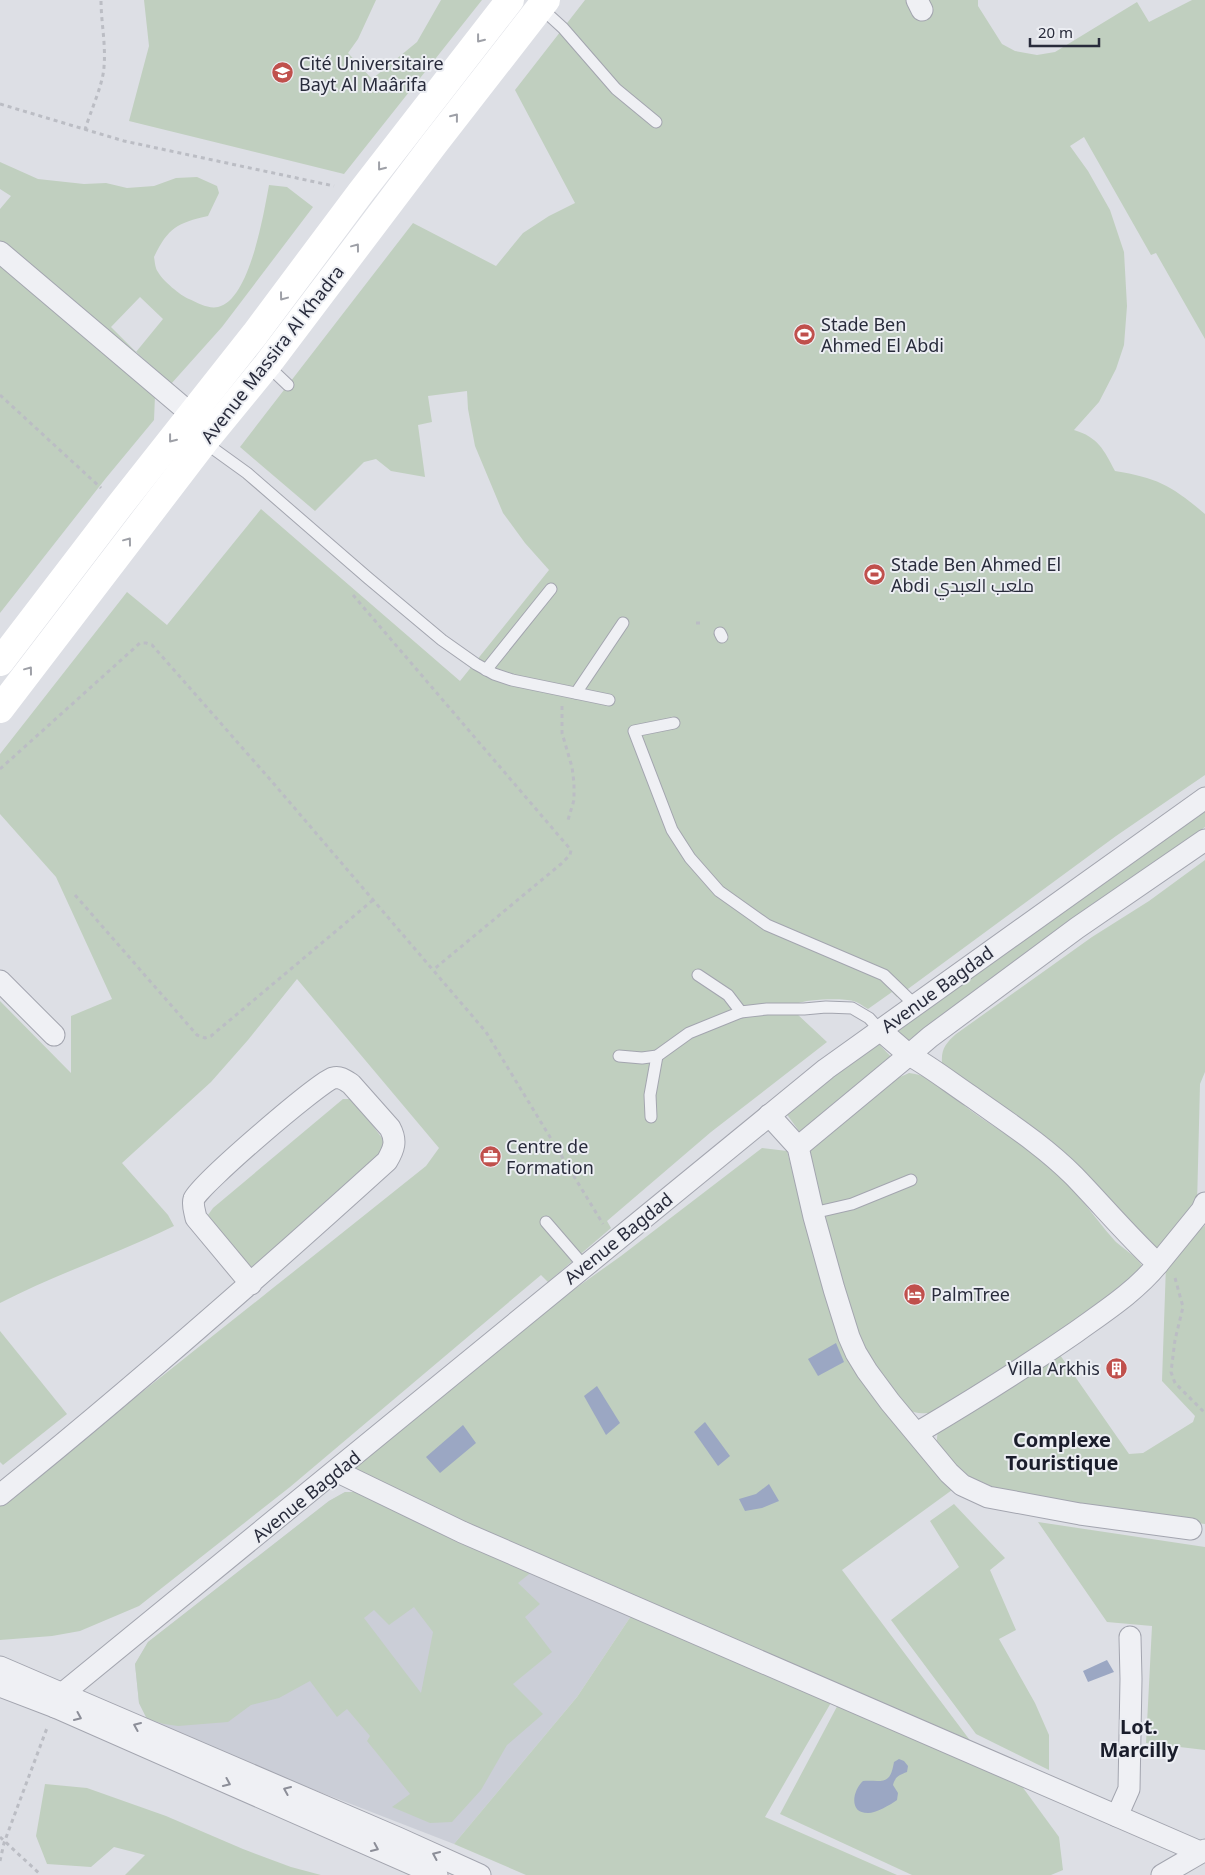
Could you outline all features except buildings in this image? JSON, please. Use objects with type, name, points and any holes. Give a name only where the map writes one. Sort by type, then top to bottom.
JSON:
[{"type":"street","name":"Avenue Massira Al Khadra","points":[[0,662],[120,505],[255,334],[502,4]]},
{"type":"street","name":"Avenue Massira Al Khadra","points":[[0,709],[204,442],[267,365],[543,4]]},
{"type":"street","points":[[0,252],[191,414]]},
{"type":"street","name":"Avenue Bagdad","points":[[59,1701],[613,1242],[826,1069],[1205,798]]},
{"type":"street","points":[[798,1147],[930,1037],[1077,928],[1205,840]]},
{"type":"street","points":[[0,982],[54,1035]]},
{"type":"street","points":[[880,1030],[908,1055],[935,1071],[1040,1144],[1108,1210],[1141,1248],[1167,1267]]},
{"type":"street","points":[[0,1495],[98,1417],[251,1284],[387,1161],[393,1151],[395,1136],[351,1084],[343,1079],[335,1078],[328,1081],[306,1097],[224,1168],[200,1190],[194,1199],[196,1218],[251,1284]]},
{"type":"street","points":[[769,1115],[798,1147],[813,1213],[844,1321],[856,1353],[866,1371],[948,1473],[962,1485],[988,1497],[1080,1514],[1191,1529]]},
{"type":"street","points":[[917,1433],[995,1387],[1167,1267],[1205,1203]]},
{"type":"street","points":[[336,1471],[462,1532],[1202,1851]]},
{"type":"street","points":[[1118,1816],[1129,1789],[1130,1636]]},
{"type":"street","points":[[0,1667],[59,1701],[437,1875]]},
{"type":"street","points":[[0,1686],[59,1701],[398,1838],[480,1875]]},
{"type":"street","points":[[1162,1875],[1202,1851]]},
{"type":"lane","points":[[543,4],[616,89],[656,122]]},
{"type":"lane","points":[[267,365],[288,384]]},
{"type":"lane","points":[[204,442],[247,473],[442,640],[486,670],[512,680],[609,700]]},
{"type":"lane","points":[[486,670],[551,589]]},
{"type":"lane","points":[[576,693],[623,623]]},
{"type":"lane","points":[[674,723],[634,731],[672,830],[690,858],[719,891],[768,925],[884,975],[915,1005]]},
{"type":"lane","points":[[698,975],[728,995],[742,1012]]},
{"type":"lane","points":[[619,1056],[642,1058],[657,1056],[689,1033],[742,1012],[767,1009],[852,1008],[869,1018],[880,1030]]},
{"type":"lane","points":[[651,1117],[650,1095],[657,1056]]},
{"type":"lane","points":[[813,1213],[852,1204],[911,1180]]},
{"type":"lane","points":[[546,1222],[584,1266]]},
{"type":"path","points":[[85,130],[104,69],[105,47],[100,0]]},
{"type":"path","points":[[0,104],[85,130],[184,155],[361,192]]},
{"type":"path","points":[[0,395],[120,505]]},
{"type":"path","points":[[353,595],[571,850],[570,855],[560,864],[433,970]]},
{"type":"path","points":[[696,623],[704,623]]},
{"type":"path","points":[[0,769],[140,643],[152,645],[486,1032],[613,1242]]},
{"type":"path","points":[[563,691],[562,734],[574,782],[574,800],[568,820]]},
{"type":"path","points":[[75,894],[197,1035],[205,1038],[211,1036],[373,900]]},
{"type":"path","points":[[1167,1267],[1175,1279],[1183,1307],[1175,1340],[1172,1372],[1175,1383],[1205,1413]]},
{"type":"path","points":[[0,1861],[4,1843],[59,1701]]},
{"type":"path","points":[[0,1837],[4,1843],[41,1875]]},
{"type":"shaded area","points":[[345,1492],[631,1616],[577,1697],[454,1844],[160,1730],[147,1719],[139,1703],[135,1664],[148,1642],[329,1501]]},
{"type":"green space","name":"Cité Universitaire Bayt Al Maârifa","points":[[144,0],[376,0],[358,39],[348,53],[372,79],[417,42],[441,0],[482,0],[344,174],[129,121],[149,46]]},
{"type":"green space","name":"Stade Ben Ahmed El Abdi ملعب العبدي","points":[[585,0],[978,0],[978,6],[1002,44],[1015,51],[1037,55],[1055,52],[1137,2],[1149,22],[1192,0],[1205,0],[1205,339],[1156,253],[1151,255],[1084,137],[1070,146],[1088,171],[1110,210],[1124,252],[1127,306],[1124,345],[1116,369],[1099,402],[1074,430],[1089,436],[1099,445],[1115,471],[1154,480],[1183,496],[1205,514],[1205,775],[1116,836],[897,997],[892,992],[868,1009],[855,1002],[841,999],[816,1000],[797,1004],[796,1013],[827,1042],[711,1132],[607,1221],[611,1228],[548,1282],[541,1275],[290,1487],[139,1606],[80,1631],[52,1636],[0,1640],[0,1506],[426,1166],[439,1148],[297,979],[211,1082],[122,1163],[168,1215],[174,1226],[0,1303],[0,1001],[71,1073],[71,1016],[112,999],[56,877],[0,814],[0,754],[127,592],[167,625],[261,509],[460,681],[549,570],[525,543],[503,513],[475,446],[468,409],[467,391],[428,396],[432,422],[418,425],[425,477],[391,471],[376,459],[364,462],[315,511],[240,447],[413,223],[496,266],[523,233],[549,216],[575,203],[515,90]]},
{"type":"green space","points":[[0,162],[38,179],[84,184],[106,183],[127,188],[154,186],[176,178],[197,177],[217,186],[219,193],[208,216],[188,221],[175,228],[164,239],[154,257],[157,270],[163,279],[181,295],[211,307],[218,307],[229,301],[239,289],[254,254],[269,185],[287,187],[313,207],[222,327],[171,384],[136,352],[131,359],[0,242],[0,209],[11,196],[0,189]],"holes":[[[140,297],[163,319],[136,352],[111,327]]]},
{"type":"green space","points":[[0,261],[155,396],[154,420],[0,613]]},
{"type":"green space","points":[[1205,804],[1205,827],[906,1042],[892,1029]]},
{"type":"green space","points":[[1205,860],[1205,1072],[1200,1084],[1197,1205],[1160,1249],[1153,1247],[942,1063],[942,1054],[947,1043],[956,1034],[1092,937],[1149,901]]},
{"type":"green space","points":[[874,1039],[896,1062],[804,1138],[783,1109]]},
{"type":"green space","points":[[909,1073],[935,1082],[970,1110],[1042,1159],[1071,1188],[1115,1241],[1143,1267],[1140,1276],[942,1412],[931,1413],[916,1413],[902,1406],[858,1338],[805,1151],[898,1078]]},
{"type":"green space","points":[[343,1099],[350,1099],[356,1103],[388,1146],[388,1151],[257,1264],[252,1267],[246,1267],[209,1222],[208,1215],[213,1208]]},
{"type":"green space","points":[[762,1148],[787,1151],[824,1292],[952,1490],[842,1570],[972,1743],[589,1575],[480,1530],[351,1471],[513,1333],[621,1256]]},
{"type":"green space","points":[[1205,1225],[1205,1524],[1118,1513],[971,1483],[936,1447],[938,1429],[1060,1355],[1129,1454],[1143,1453],[1193,1422],[1195,1416],[1162,1381],[1166,1265]]},
{"type":"green space","points":[[0,1331],[67,1414],[3,1465],[0,1462]]},
{"type":"green space","points":[[345,1492],[361,1492],[534,1570],[518,1583],[540,1604],[525,1617],[552,1652],[513,1684],[543,1714],[507,1745],[481,1790],[452,1822],[430,1823],[392,1807],[410,1794],[367,1741],[370,1736],[347,1709],[337,1717],[310,1681],[279,1698],[251,1705],[228,1722],[178,1726],[164,1724],[147,1719],[139,1703],[135,1664],[148,1642],[329,1501]],"holes":[[[414,1607],[433,1632],[421,1693],[364,1618],[374,1610],[389,1625]]]},
{"type":"green space","points":[[954,1504],[1005,1558],[990,1570],[1016,1630],[999,1639],[1035,1703],[1049,1735],[1049,1770],[976,1734],[891,1620],[959,1567],[930,1521]]},
{"type":"green space","points":[[1038,1522],[1205,1547],[1205,1750],[1146,1743],[1152,1626],[1107,1622]]},
{"type":"green space","points":[[631,1616],[836,1694],[765,1817],[897,1875],[526,1875],[454,1844],[577,1697]]},
{"type":"green space","points":[[841,1699],[1021,1785],[1059,1837],[1063,1870],[1051,1875],[912,1875],[780,1814]]},
{"type":"green space","points":[[45,1784],[87,1788],[166,1816],[291,1867],[321,1875],[125,1875],[145,1855],[114,1847],[91,1867],[47,1864],[36,1836]]},
{"type":"water","points":[[836,1343],[844,1362],[818,1376],[808,1359]]},
{"type":"water","points":[[597,1386],[620,1423],[606,1435],[584,1396]]},
{"type":"water","points":[[705,1422],[730,1456],[718,1466],[694,1432]]},
{"type":"water","points":[[463,1425],[476,1443],[440,1473],[426,1457]]},
{"type":"water","points":[[769,1484],[779,1501],[762,1508],[745,1511],[739,1499],[756,1494]]},
{"type":"water","points":[[1107,1660],[1114,1672],[1088,1682],[1083,1671]]},
{"type":"water","points":[[899,1759],[908,1766],[907,1772],[898,1777],[893,1785],[898,1793],[897,1800],[871,1813],[862,1812],[857,1809],[854,1800],[855,1795],[863,1781],[881,1781],[888,1778],[894,1762]]},
{"type":"place","name":"Cité Universitaire Bayt Al Maârifa","points":[[283,73]]},
{"type":"place","name":"Stade Ben Ahmed El Abdi","points":[[805,334]]},
{"type":"place","name":"Stade Ben Ahmed El Abdi ملعب العبدي","points":[[875,574]]},
{"type":"place","name":"Centre de Formation","points":[[490,1156]]},
{"type":"place","name":"PalmTree","points":[[915,1294]]},
{"type":"place","name":"Villa Arkhis","points":[[1116,1368]]},
{"type":"district","name":"Complexe Touristique","points":[[1062,1450]]},
{"type":"district","name":"Lot. Marcilly","points":[[1139,1738]]}]
